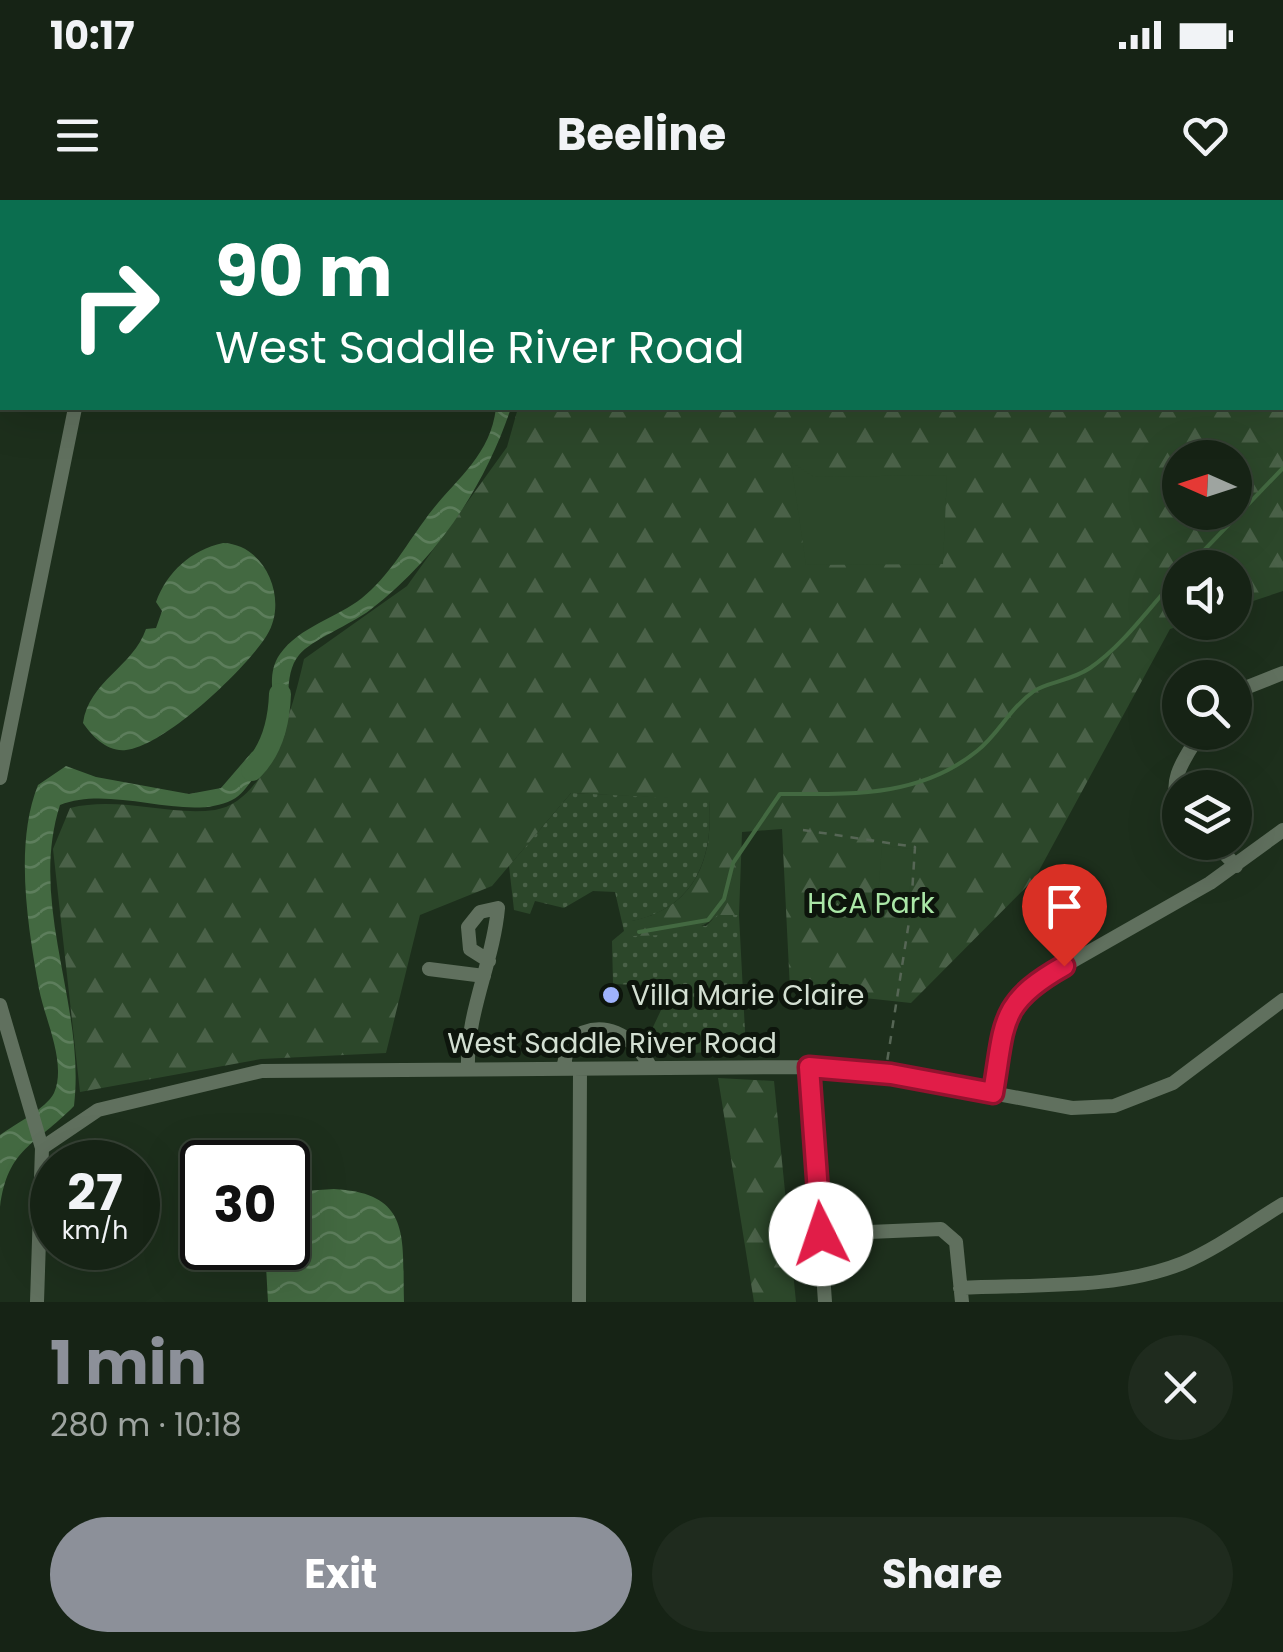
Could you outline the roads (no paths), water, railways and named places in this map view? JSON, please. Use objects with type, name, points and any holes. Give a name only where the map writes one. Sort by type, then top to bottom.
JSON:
[{"type":"street","points":[[0,778],[6,726],[75,410]]},
{"type":"street","points":[[1252,685],[1283,672]]},
{"type":"street","points":[[993,1093],[1006,1020],[1019,996],[1236,866],[1283,830]]},
{"type":"street","points":[[1230,860],[1236,866]]},
{"type":"street","points":[[468,1068],[470,1028],[489,961]]},
{"type":"street","points":[[429,969],[484,976]]},
{"type":"street","name":"West Saddle River Road","points":[[47,1140],[98,1110],[262,1071],[809,1067],[886,1074],[1072,1108],[1135,1102],[1173,1083],[1283,1000]]},
{"type":"street","points":[[0,1005],[39,1140]]},
{"type":"street","points":[[563,1069],[569,1041],[580,1032],[604,1029],[628,1039],[651,1068]]},
{"type":"street","points":[[809,1067],[825,1302]]},
{"type":"street","points":[[579,1302],[580,1068]]},
{"type":"street","points":[[821,1234],[941,1229],[956,1242],[961,1295],[1158,1271],[1206,1251],[1283,1204]]},
{"type":"street","points":[[37,1302],[38,1270]]},
{"type":"water","points":[[496,410],[510,410],[472,493],[437,545],[394,590],[299,655],[291,673],[281,743],[238,796],[214,806],[194,808],[103,799],[60,805],[50,880],[72,1030],[74,1106],[35,1140],[30,1140],[9,1172],[0,1207],[0,1135],[44,1105],[54,1093],[57,1081],[57,1055],[39,989],[25,886],[26,833],[38,785],[66,766],[96,777],[189,794],[221,788],[252,752],[272,742],[272,675],[280,654],[308,629],[362,598],[380,580],[486,442]]},
{"type":"water","points":[[223,543],[251,553],[269,576],[275,606],[267,635],[224,685],[162,735],[126,750],[107,746],[83,723],[87,708],[102,685],[132,654],[146,629],[156,628],[162,611],[156,602],[174,572],[201,551]]},
{"type":"water","points":[[310,1191],[360,1192],[378,1199],[390,1210],[402,1240],[404,1302],[268,1302],[266,1270],[310,1270]]},
{"type":"waterway","points":[[1204,550],[1283,468]]},
{"type":"waterway","points":[[639,932],[708,920],[724,899],[733,863],[780,794],[883,790],[932,778],[955,766],[984,745],[1034,691],[1083,672],[1102,659],[1162,595]]},
{"type":"waterway","points":[[252,770],[273,735],[280,694]]},
{"type":"place","name":"Villa Marie Claire","points":[[611,995]]},
{"type":"park label","name":"HCA Park","points":[[871,903]]}]
